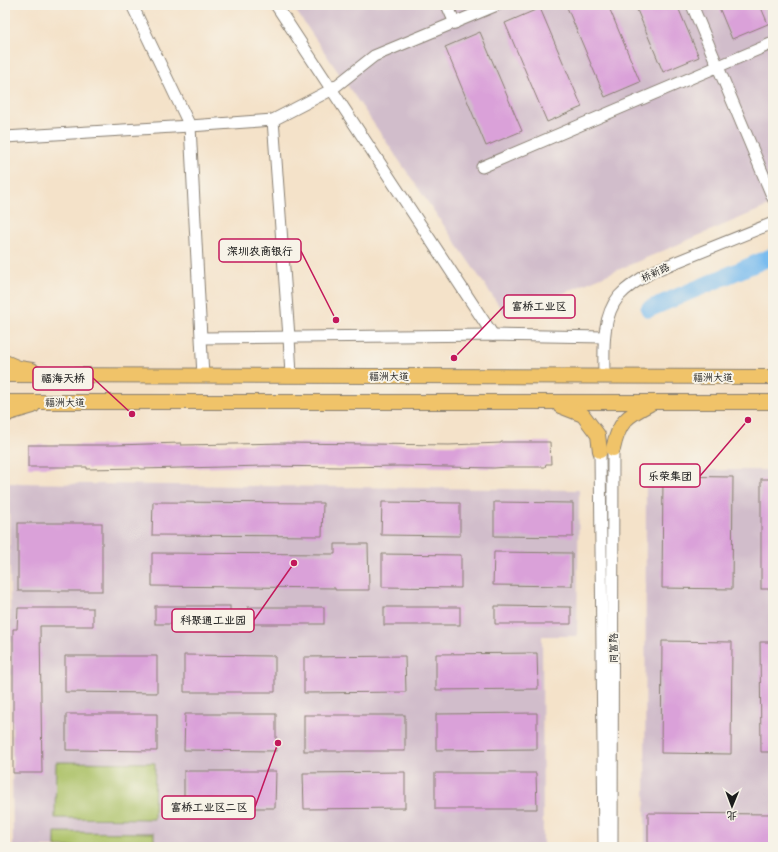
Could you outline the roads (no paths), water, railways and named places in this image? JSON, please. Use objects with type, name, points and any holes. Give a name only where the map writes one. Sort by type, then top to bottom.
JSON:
[{"type":"main road","points":[[5,362],[20,368],[62,376]]},
{"type":"main road","name":"福洲大道","points":[[5,375],[773,377]]},
{"type":"main road","name":"福洲大道","points":[[5,402],[773,402]]},
{"type":"main road","points":[[5,416],[9,413],[27,407],[60,402]]},
{"type":"main road","points":[[552,402],[583,415],[598,435],[606,450]]},
{"type":"main road","points":[[606,450],[616,433],[631,414],[653,402]]},
{"type":"street","points":[[132,5],[190,126],[203,376]]},
{"type":"street","points":[[276,5],[493,335]]},
{"type":"street","points":[[447,5],[455,23]]},
{"type":"street","points":[[5,137],[273,120],[331,90],[374,56],[497,5]]},
{"type":"street","points":[[692,5],[773,198]]},
{"type":"street","points":[[482,167],[773,43]]},
{"type":"street","points":[[273,120],[291,376]]},
{"type":"street","name":"桥新路","points":[[604,377],[604,337],[610,313],[618,297],[636,281],[654,271],[773,223]]},
{"type":"street","points":[[202,338],[493,335],[604,337]]},
{"type":"street","name":"同富路","points":[[604,847],[606,450]]},
{"type":"street","name":"同富路","points":[[606,450],[612,847]]},
{"type":"waterway","points":[[649,309],[773,256]]},
{"type":"place","name":"深圳农商银行","points":[[336,320]]},
{"type":"place","name":"富桥工业区","points":[[454,358]]},
{"type":"place","name":"福海天桥","points":[[132,414]]},
{"type":"place","name":"乐荣集团","points":[[748,420]]},
{"type":"place","name":"科聚通工业园","points":[[294,563]]},
{"type":"place","name":"富桥工业区二区","points":[[278,743]]}]
